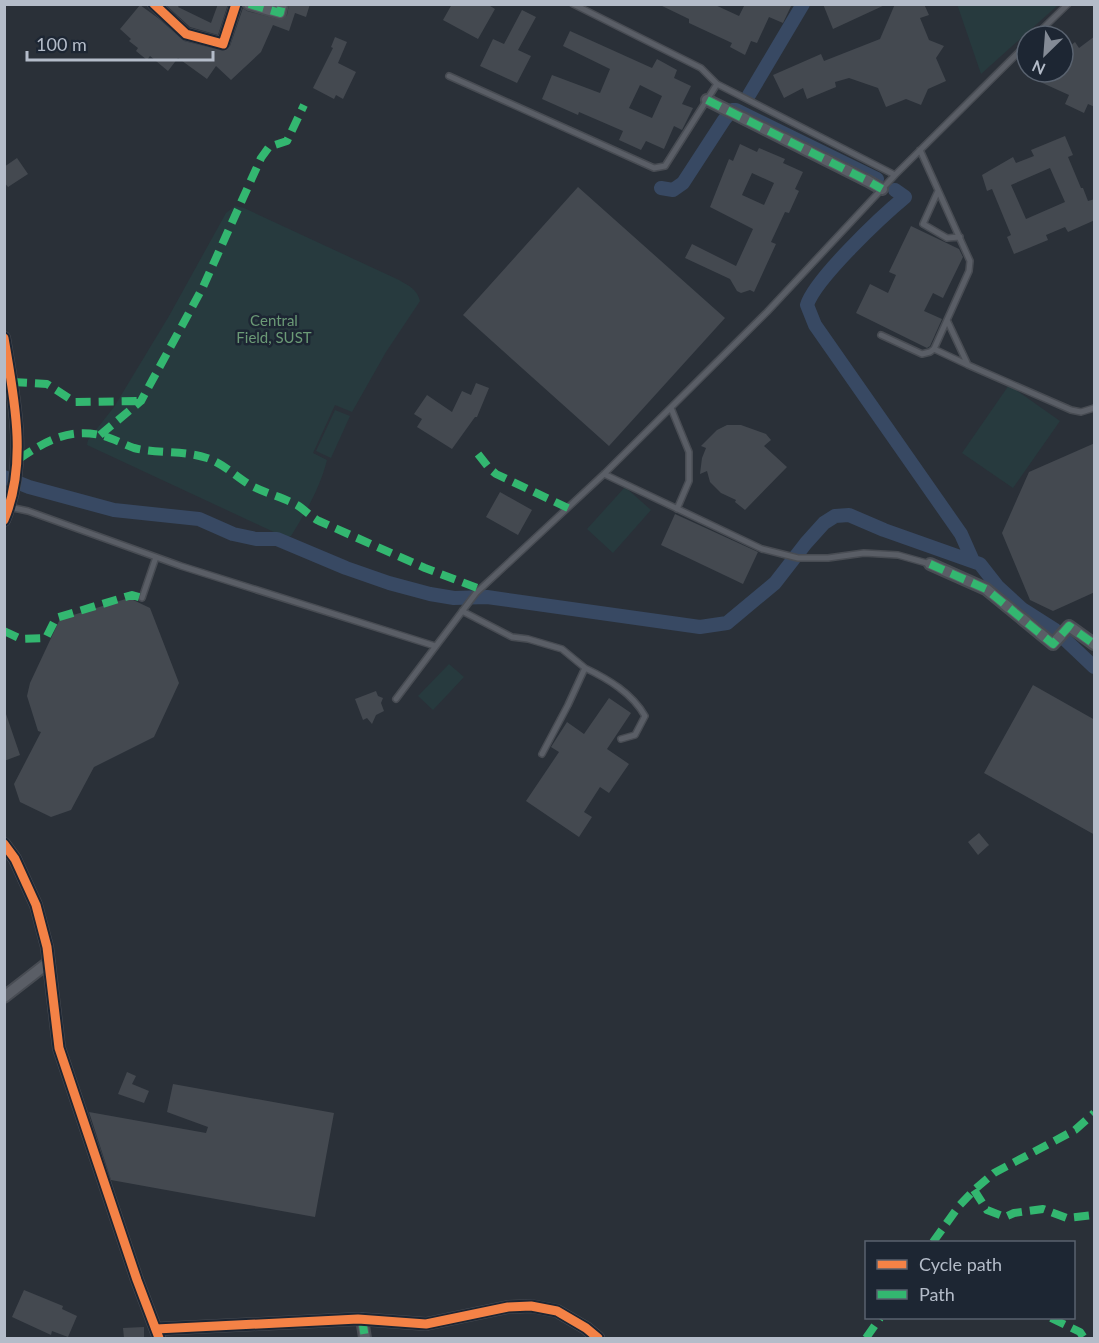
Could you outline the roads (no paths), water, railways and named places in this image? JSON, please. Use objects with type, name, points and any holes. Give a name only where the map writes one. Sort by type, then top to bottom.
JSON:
[{"type":"street","points":[[154,4],[186,34],[223,44],[236,4]]},
{"type":"street","points":[[249,4],[280,14],[282,4]]},
{"type":"street","points":[[707,100],[882,189]]},
{"type":"street","points":[[4,338],[12,382],[19,459],[4,520]]},
{"type":"street","points":[[930,564],[986,589],[1053,644],[1068,626],[1095,644]]},
{"type":"street","points":[[4,844],[15,859],[36,905],[47,946],[59,1048],[157,1334],[362,1319],[426,1324],[508,1308],[531,1306],[557,1311],[598,1338]]},
{"type":"street","points":[[4,997],[49,962]]},
{"type":"street","points":[[362,1319],[365,1338]]},
{"type":"lane","points":[[573,4],[701,68],[717,84],[895,175]]},
{"type":"lane","points":[[587,4],[588,12]]},
{"type":"lane","points":[[1047,24],[1068,4]]},
{"type":"lane","points":[[396,699],[476,593],[671,408],[767,312],[895,175],[1015,56]]},
{"type":"lane","points":[[449,76],[654,168],[665,166],[717,84]]},
{"type":"lane","points":[[881,334],[922,354],[930,352],[934,349],[969,271],[970,261],[920,150]]},
{"type":"lane","points":[[938,191],[923,224],[947,238],[960,237]]},
{"type":"lane","points":[[947,320],[968,365]]},
{"type":"lane","points":[[934,349],[1071,410],[1081,412],[1095,408]]},
{"type":"lane","points":[[671,408],[689,452],[689,481],[677,508]]},
{"type":"lane","points":[[604,474],[762,549],[798,558],[828,558],[864,553],[898,555],[930,564]]},
{"type":"lane","points":[[6,507],[28,511],[181,566],[435,646]]},
{"type":"lane","points":[[141,598],[156,556]]},
{"type":"lane","points":[[462,611],[512,637],[535,640],[562,650],[637,702],[645,716],[635,735],[621,739]]},
{"type":"lane","points":[[542,754],[585,668]]},
{"type":"waterway","points":[[749,95],[803,4]]},
{"type":"waterway","points":[[661,188],[673,190],[683,183],[732,110],[877,179]]},
{"type":"waterway","points":[[895,190],[905,197],[835,264],[807,305],[815,325],[961,534],[973,561]]},
{"type":"waterway","points":[[4,477],[29,487],[114,510],[199,519],[233,534],[256,539],[277,539],[346,568],[430,594],[454,598],[487,597],[700,627],[727,623],[775,583],[824,523],[835,516],[849,515],[980,564],[998,587],[1022,609],[1055,630],[1094,667]]},
{"type":"park label","name":"Central Field, SUST","points":[[274,330]]}]
